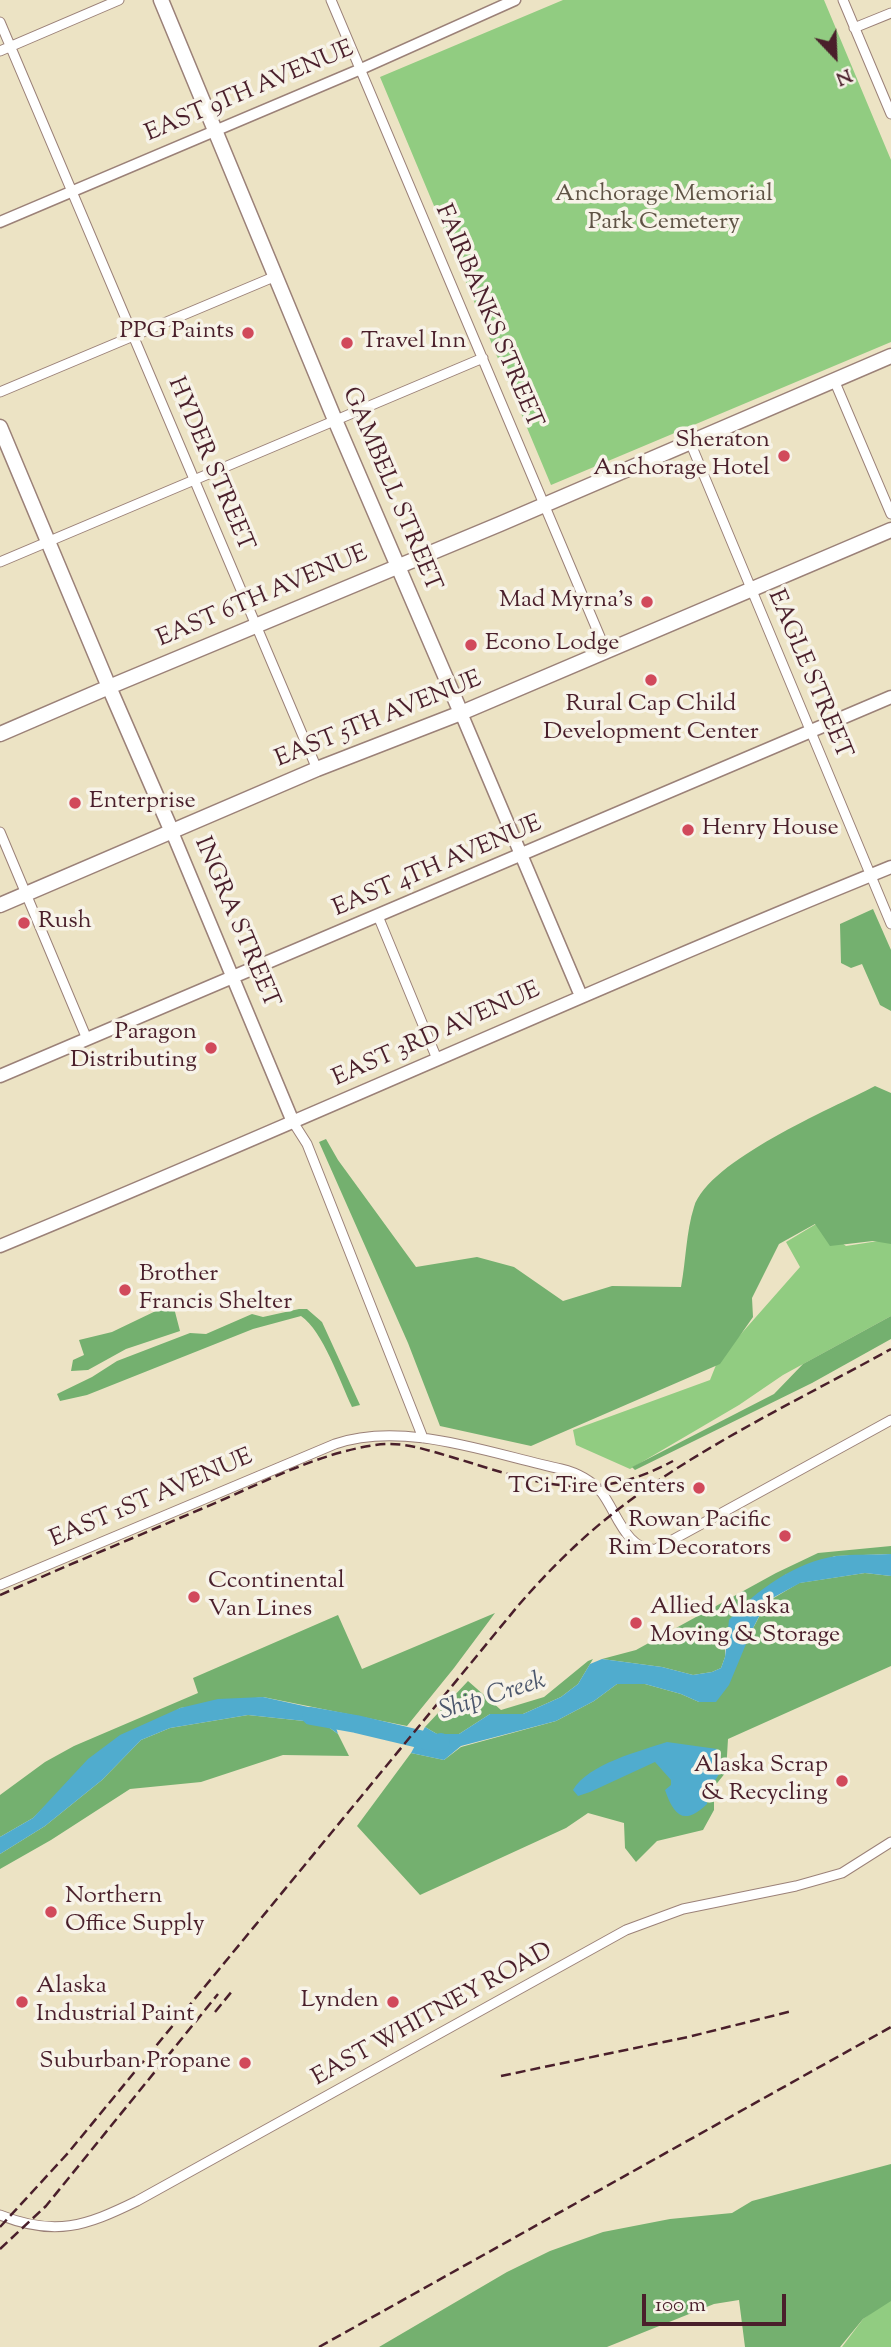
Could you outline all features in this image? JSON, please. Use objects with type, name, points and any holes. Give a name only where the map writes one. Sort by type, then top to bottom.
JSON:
[{"type":"main road","name":"GAMBELL STREET","points":[[161,0],[335,420],[581,996]]},
{"type":"main road","name":"EAST 6TH AVENUE","points":[[0,734],[891,356]]},
{"type":"main road","name":"INGRA STREET","points":[[0,427],[293,1122]]},
{"type":"main road","name":"EAST 5TH AVENUE","points":[[0,905],[317,769],[461,713],[891,530]]},
{"type":"main road","name":"EAST 4TH AVENUE","points":[[0,1076],[891,697]]},
{"type":"main road","name":"EAST 3RD AVENUE","points":[[1,1242],[293,1122],[581,996],[891,867]]},
{"type":"main road","points":[[281,1090],[296,1109],[302,1110],[317,1104],[330,1106]]},
{"type":"street","points":[[0,51],[119,0]]},
{"type":"street","name":"FAIRBANKS STREET","points":[[331,0],[606,651]]},
{"type":"street","name":"EAST 9TH AVENUE","points":[[0,222],[361,69],[500,3],[515,0]]},
{"type":"street","points":[[843,0],[891,114]]},
{"type":"street","points":[[854,28],[891,13]]},
{"type":"street","name":"HYDER STREET","points":[[0,22],[317,769]]},
{"type":"street","points":[[0,392],[276,276]]},
{"type":"street","points":[[0,562],[483,358]]},
{"type":"street","points":[[834,380],[891,514]]},
{"type":"street","name":"EAGLE STREET","points":[[690,442],[891,924]]},
{"type":"street","points":[[0,832],[87,1039]]},
{"type":"street","points":[[378,916],[437,1059]]},
{"type":"street","name":"INGRA STREET","points":[[293,1122],[307,1144],[423,1438]]},
{"type":"street","name":"EAST 1ST AVENUE","points":[[0,1585],[319,1450],[369,1436],[400,1435],[423,1438],[561,1468],[579,1475],[596,1486],[636,1545],[648,1550],[656,1549],[891,1420]]},
{"type":"street","name":"EAST WHITNEY ROAD","points":[[0,2215],[41,2227],[75,2226],[94,2221],[148,2195],[626,1930],[683,1909],[796,1886],[842,1873],[891,1842]]},
{"type":"green space","name":"Anchorage Memorial Park Cemetery","points":[[563,0],[824,0],[891,160],[891,342],[551,485],[380,77]]},
{"type":"green space","points":[[873,909],[891,950],[891,1011],[880,1005],[862,964],[851,968],[841,963],[840,924]]},
{"type":"green space","points":[[875,1086],[891,1093],[891,1244],[873,1241],[830,1246],[815,1224],[779,1244],[752,1298],[753,1317],[720,1364],[531,1446],[440,1426],[408,1343],[319,1142],[326,1139],[338,1160],[416,1267],[477,1257],[514,1267],[563,1301],[612,1286],[681,1287],[691,1217],[704,1189],[746,1154],[774,1137]]},
{"type":"green space","points":[[816,1224],[846,1246],[891,1239],[891,1316],[783,1375],[739,1405],[630,1469],[576,1445],[573,1430],[710,1380],[718,1360],[800,1267],[786,1242]]},
{"type":"green space","points":[[162,1308],[174,1308],[180,1331],[126,1349],[88,1370],[71,1371],[73,1360],[84,1355],[79,1340],[112,1332]]},
{"type":"green space","points":[[307,1309],[322,1322],[360,1405],[352,1407],[324,1345],[301,1316],[253,1329],[87,1395],[60,1401],[57,1394],[117,1361],[190,1333],[206,1334],[252,1314],[263,1317]]},
{"type":"green space","points":[[891,1316],[891,1339],[812,1383],[635,1470],[632,1467],[774,1394],[803,1364]]},
{"type":"green space","points":[[891,1546],[891,1554],[835,1556],[785,1575],[725,1641],[725,1657],[721,1668],[712,1672],[693,1675],[662,1667],[602,1659],[636,1650],[776,1573],[818,1553]]},
{"type":"green space","points":[[865,1573],[891,1576],[891,1666],[728,1739],[726,1772],[714,1787],[714,1810],[703,1830],[657,1841],[636,1862],[625,1848],[624,1823],[588,1813],[566,1828],[420,1895],[357,1826],[411,1753],[444,1760],[461,1747],[556,1721],[594,1701],[617,1684],[645,1684],[699,1702],[751,1632],[767,1602],[799,1583]]},
{"type":"green space","points":[[495,1613],[407,1726],[263,1697],[180,1708],[61,1791],[33,1818],[0,1837],[0,1795],[45,1762],[74,1746],[198,1693],[193,1678],[338,1615],[362,1669]]},
{"type":"green space","points":[[593,1659],[578,1684],[561,1697],[523,1714],[490,1714],[459,1734],[437,1734],[425,1727],[468,1681],[501,1710],[544,1697]]},
{"type":"green space","points":[[248,1715],[323,1723],[338,1734],[349,1756],[283,1755],[201,1782],[130,1789],[0,1869],[0,1854],[45,1826],[102,1780],[141,1740],[170,1728]]},
{"type":"green space","points":[[891,2164],[891,2301],[863,2319],[840,2347],[745,2347],[739,2300],[714,2304],[607,2347],[379,2347],[507,2272],[550,2251],[603,2232],[670,2219],[732,2213],[752,2201]]},
{"type":"green space","points":[[889,2300],[891,2347],[842,2347],[863,2319]]},
{"type":"water","points":[[891,1554],[891,1576],[865,1573],[800,1583],[767,1601],[729,1685],[716,1702],[699,1702],[645,1684],[617,1684],[594,1701],[556,1721],[461,1746],[444,1760],[411,1753],[425,1727],[437,1734],[459,1734],[490,1714],[523,1714],[561,1697],[578,1684],[590,1664],[602,1659],[662,1667],[693,1675],[712,1672],[721,1668],[725,1657],[729,1620],[764,1588],[792,1571],[821,1559],[843,1555]]},
{"type":"water","points":[[263,1697],[331,1712],[338,1734],[323,1723],[248,1715],[170,1728],[141,1740],[102,1780],[45,1826],[0,1854],[0,1837],[33,1818],[88,1759],[120,1735],[180,1708],[218,1699]]},
{"type":"water","points":[[667,1742],[717,1749],[721,1758],[720,1772],[710,1789],[707,1804],[692,1815],[676,1812],[665,1790],[671,1785],[671,1780],[655,1762],[590,1792],[578,1796],[573,1790],[580,1781],[602,1766]]},
{"type":"waterway","name":"Ship Creek","points":[[311,1716],[441,1742]]},
{"type":"railway","points":[[0,2227],[68,2153],[517,1607],[564,1556],[616,1511],[681,1465],[891,1349]]},
{"type":"railway","points":[[0,1595],[296,1468],[335,1454],[375,1445],[403,1445],[534,1481],[560,1485],[614,1483],[642,1475],[673,1461]]},
{"type":"railway","points":[[215,2012],[233,1990]]},
{"type":"railway","points":[[0,2249],[46,2206],[218,1994]]},
{"type":"railway","points":[[501,2076],[688,2037],[792,2011]]},
{"type":"railway","points":[[319,2347],[891,2027]]},
{"type":"place","name":"PPG Paints","points":[[248,333]]},
{"type":"place","name":"Travel Inn","points":[[347,343]]},
{"type":"place","name":"Sheraton Anchorage Hotel","points":[[784,456]]},
{"type":"place","name":"Mad Myrna's","points":[[647,602]]},
{"type":"place","name":"Econo Lodge","points":[[471,645]]},
{"type":"place","name":"Rural Cap Child Development Center","points":[[651,680]]},
{"type":"place","name":"Enterprise","points":[[75,803]]},
{"type":"place","name":"Henry House","points":[[688,830]]},
{"type":"place","name":"Rush","points":[[24,923]]},
{"type":"place","name":"Paragon Distributing","points":[[211,1048]]},
{"type":"place","name":"Brother Francis Shelter","points":[[125,1290]]},
{"type":"place","name":"TCi Tire Centers","points":[[699,1488]]},
{"type":"place","name":"Rowan Pacific Rim Decorators","points":[[785,1536]]},
{"type":"place","name":"Ccontinental Van Lines","points":[[194,1597]]},
{"type":"place","name":"Allied Alaska Moving & Storage","points":[[636,1623]]},
{"type":"place","name":"Alaska Scrap & Recycling","points":[[842,1781]]},
{"type":"place","name":"Northern Office Supply","points":[[51,1912]]},
{"type":"place","name":"Alaska Industrial Paint","points":[[22,2002]]},
{"type":"place","name":"Lynden","points":[[393,2002]]},
{"type":"place","name":"Suburban Propane","points":[[245,2063]]}]
